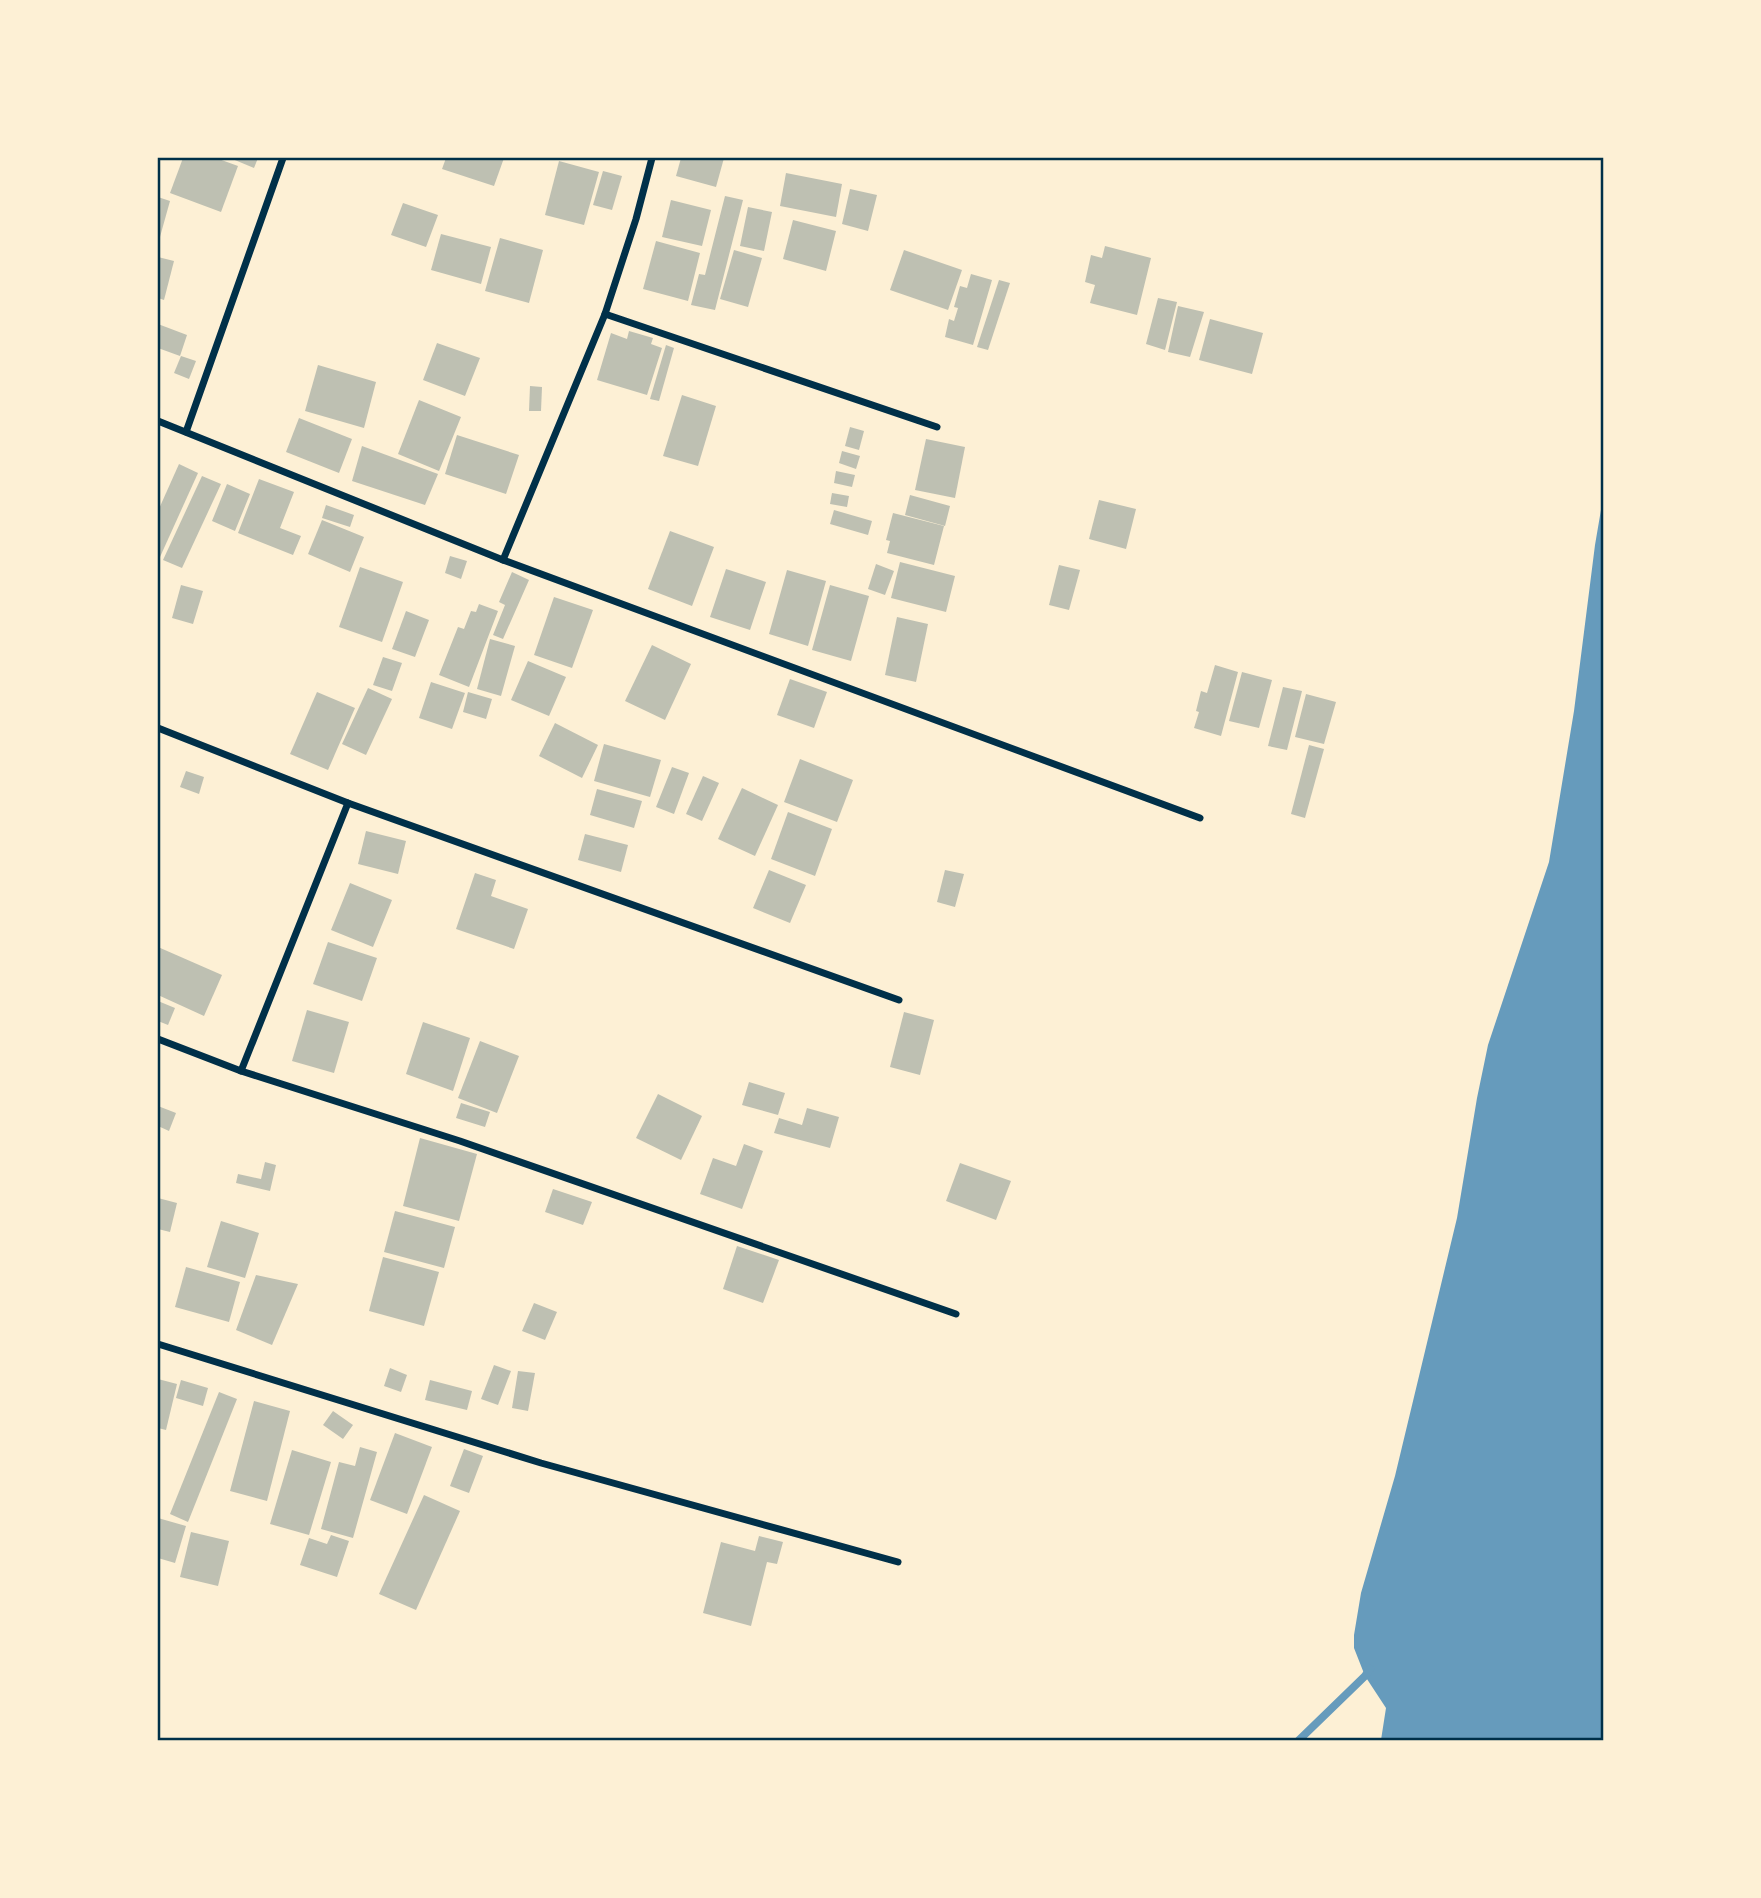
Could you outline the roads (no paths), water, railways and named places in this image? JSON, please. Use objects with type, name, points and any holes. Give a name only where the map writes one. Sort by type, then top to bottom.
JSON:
[{"type":"street","points":[[186,432],[283,158]]},
{"type":"street","points":[[503,560],[604,314],[636,219],[652,158]]},
{"type":"street","points":[[604,314],[937,427]]},
{"type":"street","points":[[158,421],[503,560],[1200,818]]},
{"type":"street","points":[[158,728],[348,803],[899,1000]]},
{"type":"street","points":[[240,1071],[348,803]]},
{"type":"street","points":[[158,1039],[240,1071],[460,1141],[956,1314]]},
{"type":"street","points":[[158,1344],[541,1463],[898,1562]]},
{"type":"water","points":[[1603,498],[1603,1740],[1381,1740],[1386,1708],[1365,1676],[1354,1648],[1361,1593],[1395,1476],[1457,1218],[1488,1045],[1549,862],[1574,711]]},
{"type":"waterway","points":[[1298,1741],[1370,1669]]}]
